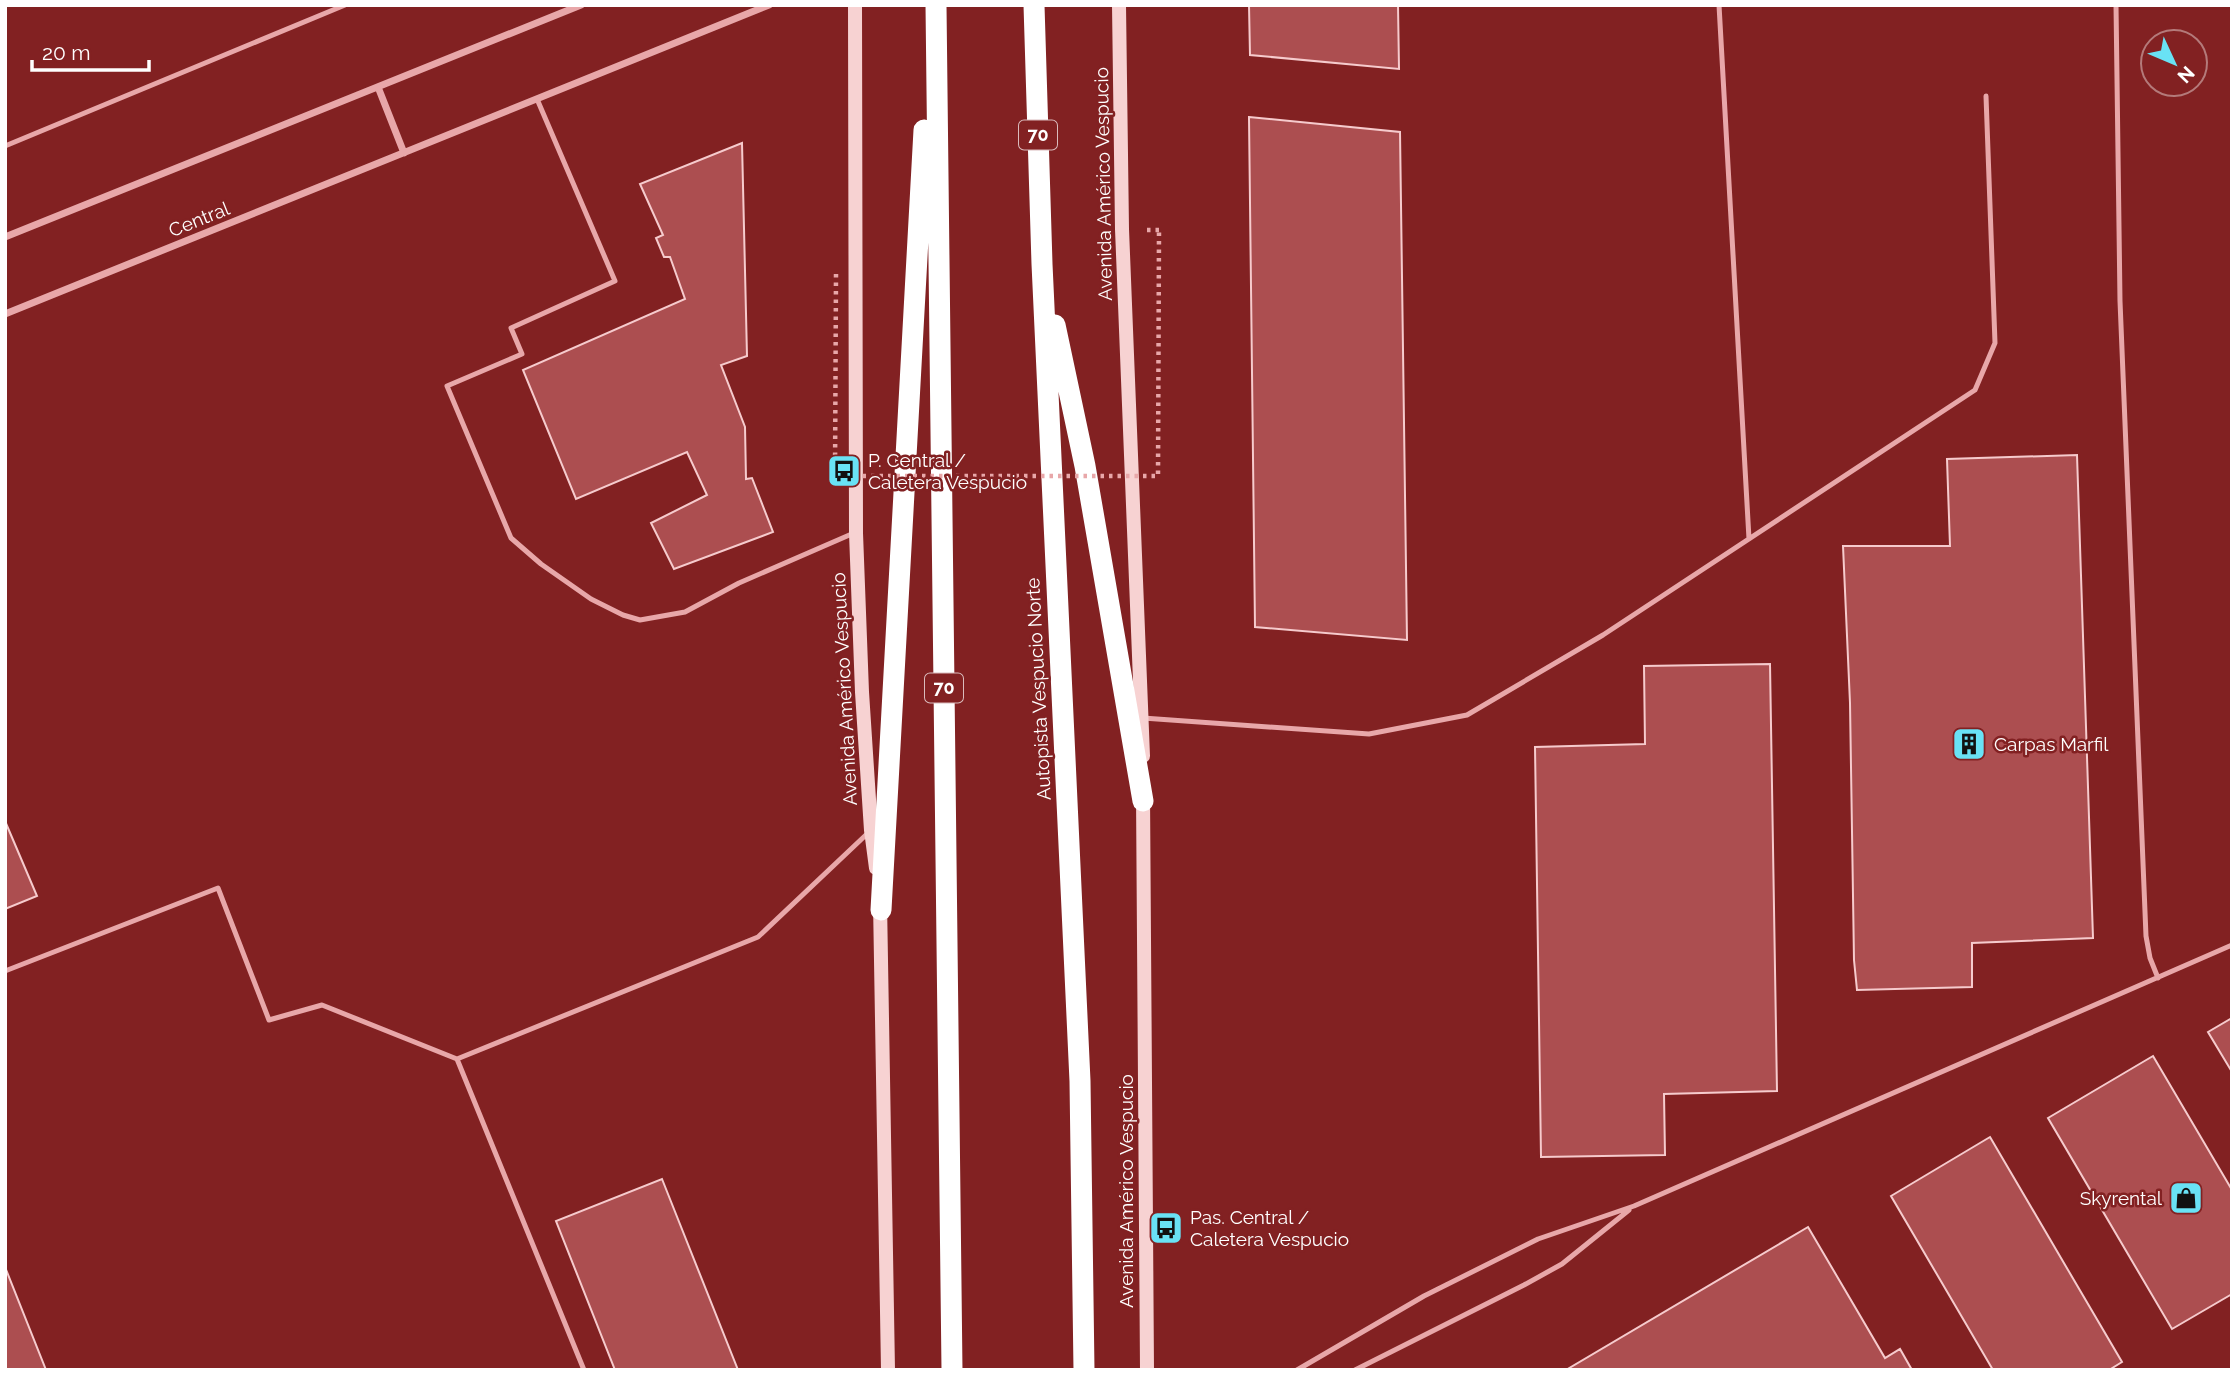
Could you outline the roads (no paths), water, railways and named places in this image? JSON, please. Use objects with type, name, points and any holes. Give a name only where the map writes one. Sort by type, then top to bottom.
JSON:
[{"type":"highway","points":[[881,910],[934,5]]},
{"type":"highway","name":"70","points":[[934,5],[952,1370]]},
{"type":"highway","name":"Autopista Vespucio Norte","points":[[1034,5],[1042,264],[1080,1081],[1084,1370]]},
{"type":"highway","points":[[1042,264],[1085,466],[1143,801]]},
{"type":"main road","name":"Avenida Américo Vespucio","points":[[855,5],[856,533],[871,830],[881,910],[888,1370]]},
{"type":"main road","name":"Avenida Américo Vespucio","points":[[1119,5],[1122,229],[1143,718],[1147,1370]]},
{"type":"street","points":[[5,237],[580,5]]},
{"type":"street","name":"Central","points":[[5,314],[769,5]]},
{"type":"street","points":[[377,87],[404,153]]},
{"type":"lane","points":[[5,146],[345,5]]},
{"type":"lane","points":[[1719,5],[1749,539]]},
{"type":"lane","points":[[2116,5],[2120,302],[2145,922],[2150,958],[2158,978]]},
{"type":"lane","points":[[1143,718],[1369,734],[1467,715],[1603,635],[1976,390],[1994,343],[1986,96]]},
{"type":"lane","points":[[537,99],[615,281],[511,328],[522,354],[447,386],[511,538],[541,564],[591,599],[623,615],[640,620],[685,612],[739,583],[856,533]]},
{"type":"lane","points":[[5,971],[218,887],[270,1020],[322,1005],[457,1059],[758,937],[871,830]]},
{"type":"lane","points":[[1297,1370],[1424,1296],[1538,1239],[1634,1206],[2232,945]]},
{"type":"lane","points":[[457,1059],[584,1370]]},
{"type":"lane","points":[[1355,1370],[1562,1264],[1634,1206]]},
{"type":"place","name":"P. Central / Caletera Vespucio","points":[[844,471]]},
{"type":"place","name":"Carpas Marfil","points":[[1969,744]]},
{"type":"place","name":"Skyrental","points":[[2186,1198]]},
{"type":"place","name":"Pas. Central / Caletera Vespucio","points":[[1166,1228]]}]
